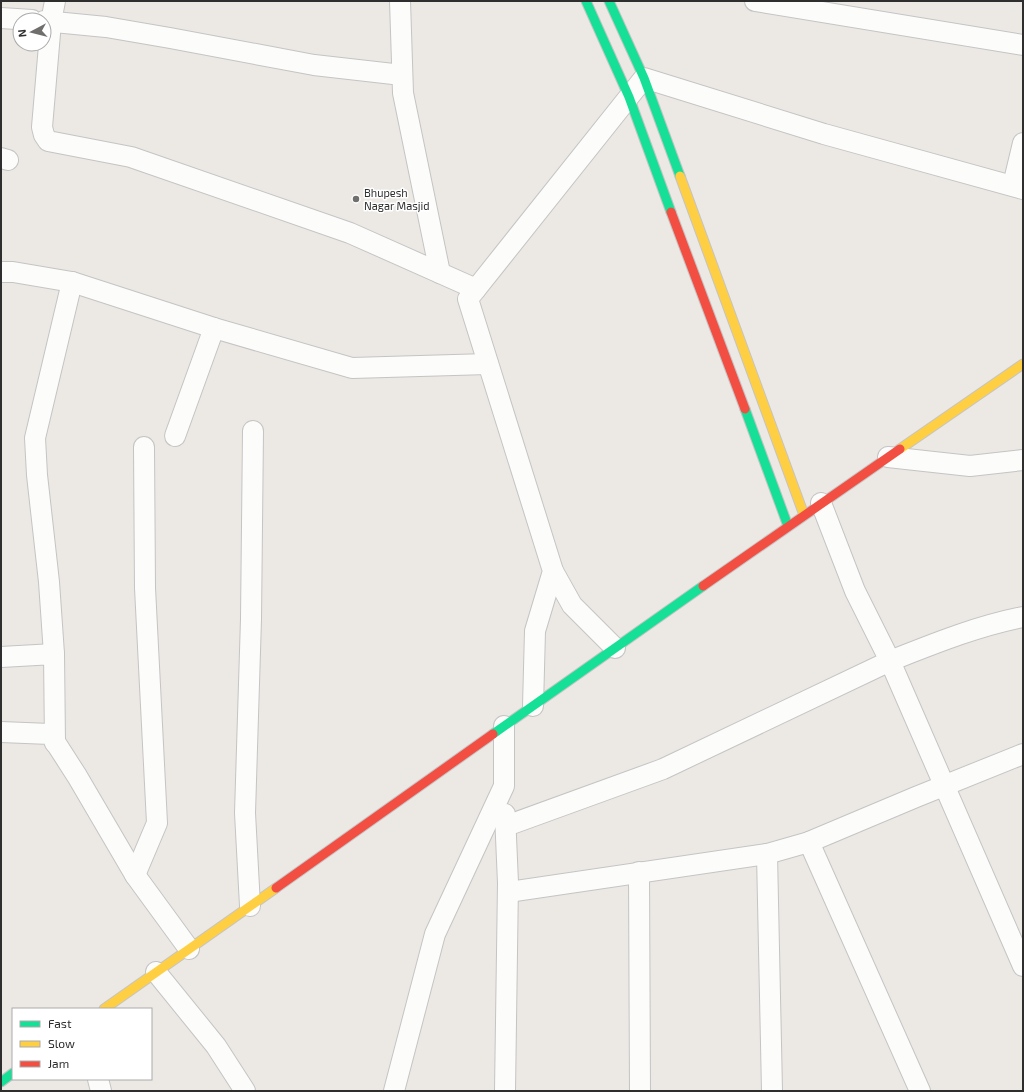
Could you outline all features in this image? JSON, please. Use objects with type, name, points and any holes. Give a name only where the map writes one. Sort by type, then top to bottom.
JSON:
[{"type":"street","points":[[48,12],[55,1]]},
{"type":"street","points":[[400,1],[403,93],[440,273]]},
{"type":"street","points":[[586,1],[629,97],[788,526]]},
{"type":"street","points":[[609,1],[644,78],[804,515]]},
{"type":"street","points":[[755,1],[823,6],[1023,45]]},
{"type":"street","points":[[1,18],[12,19]]},
{"type":"street","points":[[52,22],[120,30],[314,65],[402,74]]},
{"type":"street","points":[[42,52],[42,127],[44,135],[48,141],[131,157],[350,233],[476,289]]},
{"type":"street","points":[[615,648],[572,605],[552,572],[468,300],[644,78]]},
{"type":"street","points":[[644,78],[824,134],[1018,187],[1023,143]]},
{"type":"street","points":[[1,272],[13,272],[72,282],[214,328],[352,368],[488,364]]},
{"type":"street","points":[[55,743],[54,654],[49,582],[37,475],[35,438],[72,282]]},
{"type":"street","points":[[175,436],[214,328]]},
{"type":"street","points":[[105,1008],[788,526],[1023,364]]},
{"type":"street","points":[[250,906],[246,813],[251,619],[252,431]]},
{"type":"street","points":[[135,875],[158,823],[145,588],[144,447]]},
{"type":"street","points":[[888,457],[970,466],[1023,460]]},
{"type":"street","points":[[821,503],[855,591],[890,661],[1023,966]]},
{"type":"street","points":[[533,706],[535,631],[552,572]]},
{"type":"street","points":[[506,826],[663,769],[890,661],[940,641],[1002,621],[1023,617]]},
{"type":"street","points":[[1,657],[54,654]]},
{"type":"street","points":[[504,726],[504,786],[508,892],[505,1091]]},
{"type":"street","points":[[1,732],[50,734],[77,776],[135,875],[189,949]]},
{"type":"street","points":[[508,892],[767,854],[809,842],[1023,754]]},
{"type":"street","points":[[394,1091],[435,934],[504,786]]},
{"type":"street","points":[[809,842],[920,1091]]},
{"type":"street","points":[[767,854],[772,1091]]},
{"type":"street","points":[[639,872],[640,1091]]},
{"type":"street","points":[[156,972],[216,1046],[245,1091]]},
{"type":"street","points":[[1,1082],[12,1074]]},
{"type":"street","points":[[98,1080],[101,1091]]},
{"type":"traffic: fast","points":[[586,1],[629,97],[671,212]]},
{"type":"traffic: fast","points":[[609,1],[644,78],[680,176]]},
{"type":"traffic: fast","points":[[745,409],[788,526]]},
{"type":"traffic: fast","points":[[493,734],[703,586]]},
{"type":"traffic: fast","points":[[1,1082],[12,1074]]},
{"type":"traffic: slow","points":[[680,176],[804,515]]},
{"type":"traffic: slow","points":[[900,449],[1023,364]]},
{"type":"traffic: slow","points":[[105,1008],[276,888]]},
{"type":"traffic: jam","points":[[671,212],[745,409]]},
{"type":"traffic: jam","points":[[703,586],[900,449]]},
{"type":"traffic: jam","points":[[276,888],[493,734]]},
{"type":"place","name":"Bhupesh Nagar Masjid","points":[[356,199]]}]
